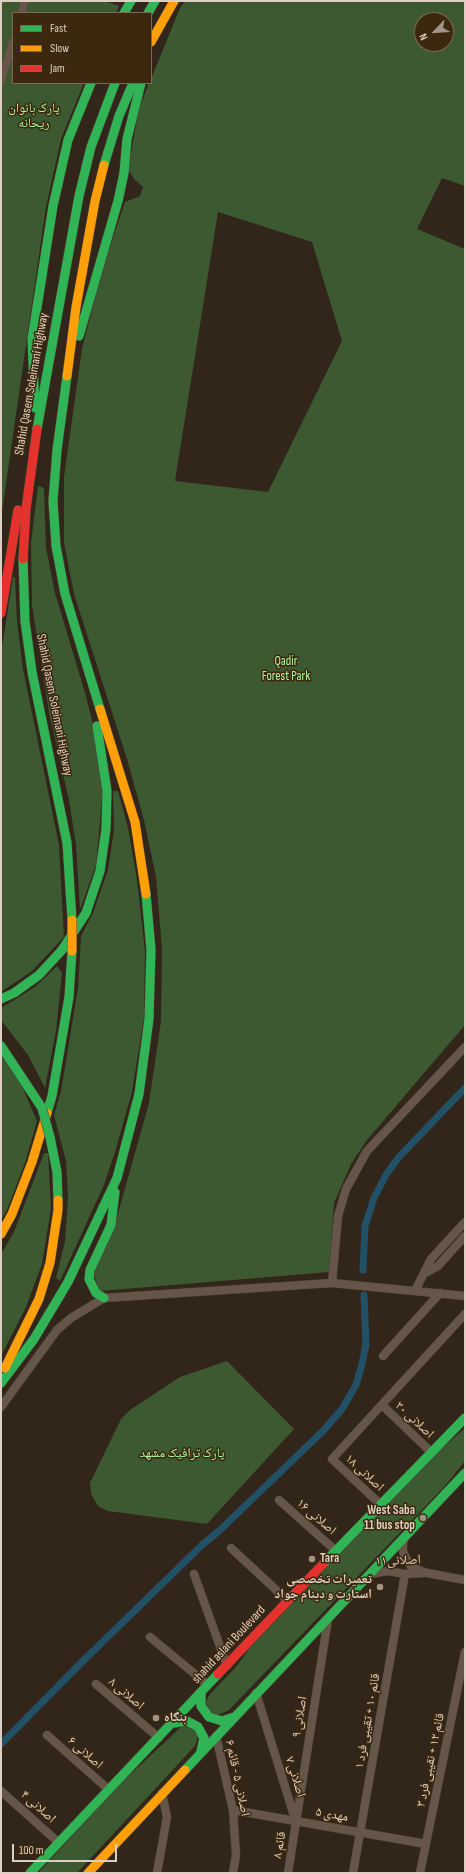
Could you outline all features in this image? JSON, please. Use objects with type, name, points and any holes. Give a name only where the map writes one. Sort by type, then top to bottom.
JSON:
[{"type":"main road","points":[[125,12],[131,1]]},
{"type":"main road","points":[[149,12],[155,1]]},
{"type":"main road","points":[[152,40],[174,1]]},
{"type":"main road","points":[[1,612],[17,514],[36,436],[32,339],[53,206],[68,140],[91,84]]},
{"type":"main road","name":"Shahid Qasem Soleimani Highway","points":[[1,1234],[12,1214],[32,1162],[52,1096],[69,997],[72,951],[72,920],[67,843],[32,672],[25,621],[22,568],[26,509],[36,436],[78,196],[91,147],[115,84]]},
{"type":"main road","points":[[104,1298],[96,1293],[92,1287],[89,1280],[90,1270],[111,1225],[117,1178],[139,1094],[149,1019],[151,950],[145,879],[135,822],[64,594],[56,546],[53,501],[57,450],[76,307],[95,200],[107,152],[119,116],[133,84]]},
{"type":"main road","points":[[66,382],[118,201],[124,173],[126,139],[141,84]]},
{"type":"main road","points":[[1,999],[14,993],[39,975],[62,950],[86,913],[100,871],[106,829],[107,791],[101,742],[76,635]]},
{"type":"main road","points":[[1,1046],[42,1108],[57,1172],[58,1210],[50,1263],[39,1299],[1,1376]]},
{"type":"main road","points":[[1,1383],[34,1339],[68,1282],[117,1178]]},
{"type":"main road","name":"shahid aslani Boulevard","points":[[30,1873],[58,1842],[174,1723],[201,1692],[380,1504],[464,1420]]},
{"type":"main road","points":[[88,1873],[201,1751],[465,1473]]},
{"type":"main road","points":[[201,1692],[201,1706],[209,1717],[222,1721],[234,1716]]},
{"type":"main road","points":[[174,1723],[187,1721],[198,1727],[204,1738],[201,1751]]},
{"type":"street","points":[[21,12],[25,1]]},
{"type":"street","points":[[1,81],[12,44]]},
{"type":"street","points":[[332,1283],[338,1216],[346,1189],[367,1151],[465,1047]]},
{"type":"street","points":[[415,1291],[425,1274],[431,1259],[443,1245],[464,1226]]},
{"type":"street","points":[[425,1274],[438,1266],[465,1236]]},
{"type":"street","points":[[443,1245],[451,1252]]},
{"type":"street","points":[[1,1407],[57,1330],[71,1318],[104,1298],[332,1283],[465,1296]]},
{"type":"street","points":[[383,1356],[440,1293]]},
{"type":"street","points":[[382,1406],[465,1314]]},
{"type":"street","name":"اصلانی ۲۰","points":[[382,1406],[431,1452]]},
{"type":"street","name":"اصلانی ۱۸","points":[[380,1504],[332,1459],[382,1406]]},
{"type":"street","name":"اصلانی ۱۶","points":[[279,1500],[336,1551]]},
{"type":"street","name":"اصلانی۱۱","points":[[406,1536],[403,1543],[406,1560],[411,1567],[427,1573]]},
{"type":"street","points":[[231,1548],[288,1601]]},
{"type":"street","name":"اصلانی۱۱","points":[[370,1574],[388,1571],[405,1574],[427,1573]]},
{"type":"street","points":[[427,1573],[465,1580]]},
{"type":"street","points":[[194,1574],[227,1666]]},
{"type":"street","name":"قائم ۱۰ + تقیبی فرد ۱","points":[[353,1873],[405,1574]]},
{"type":"street","name":"اصلانی ۹","points":[[296,1821],[328,1617]]},
{"type":"street","points":[[150,1637],[208,1685]]},
{"type":"street","name":"قائم ۱۲ + نقیبی فرد ۳","points":[[420,1873],[465,1652]]},
{"type":"street","name":"اصلانی ۸","points":[[96,1684],[159,1738]]},
{"type":"street","name":"اصلانی ۷","points":[[256,1694],[296,1821]]},
{"type":"street","name":"اصلانی ۶","points":[[47,1736],[108,1790]]},
{"type":"street","name":"اصلانی ۵ - قائم ۶","points":[[216,1736],[233,1810],[236,1855],[233,1873]]},
{"type":"street","name":"اصلانی ۴","points":[[1,1791],[58,1842]]},
{"type":"street","points":[[157,1873],[167,1817],[162,1793]]},
{"type":"street","name":"مهدی ۵","points":[[233,1810],[426,1844]]},
{"type":"street","name":"قائم ۸","points":[[288,1873],[296,1821]]},
{"type":"green space","name":"پارک بانوان ریحانه","points":[[1,1],[104,1],[119,6],[116,12],[12,12],[12,84],[84,84],[61,139],[46,207],[1,518]]},
{"type":"green space","name":"Qadir Forest Park","points":[[185,1],[465,1],[465,186],[442,178],[417,229],[465,249],[465,1025],[367,1140],[351,1164],[334,1203],[329,1272],[100,1291],[93,1273],[115,1224],[149,1103],[161,1021],[162,949],[156,877],[144,820],[127,759],[74,594],[64,543],[64,477],[82,349],[102,270],[125,202],[140,196],[143,187],[135,180],[128,169],[139,109],[149,84],[152,84],[152,77],[180,8]],"holes":[[[218,212],[312,242],[342,341],[268,492],[175,481]]]},
{"type":"green space","points":[[38,486],[44,488],[46,548],[55,593],[86,696],[97,741],[103,789],[96,865],[80,910],[76,845],[69,800],[49,712],[32,605],[31,543]]},
{"type":"green space","points":[[13,577],[15,577],[17,622],[23,669],[59,845],[64,937],[32,971],[1,992],[1,653]]},
{"type":"green space","points":[[113,791],[118,791],[128,828],[137,880],[145,951],[144,1018],[132,1092],[115,1152],[104,1185],[60,1281],[56,1278],[65,1242],[68,1197],[66,1161],[54,1115],[61,1091],[78,988],[81,936],[93,913],[108,870],[114,830]]},
{"type":"green space","points":[[57,966],[62,973],[56,1031],[45,1088],[28,1055],[1,1020],[1,1008],[35,987]]},
{"type":"green space","points":[[1,1052],[21,1084],[37,1121],[26,1160],[7,1210],[1,1220]]},
{"type":"green space","points":[[44,1153],[48,1153],[51,1208],[42,1264],[26,1307],[1,1356],[1,1254],[14,1232]]},
{"type":"green space","name":"پارک ترافیک مشهد","points":[[227,1361],[294,1429],[207,1524],[108,1511],[98,1506],[91,1494],[90,1483],[121,1419],[130,1410],[180,1377]]},
{"type":"green space","points":[[465,1428],[465,1461],[444,1487],[229,1710],[216,1716],[207,1708],[206,1701],[210,1694],[236,1667],[252,1645],[420,1468]]},
{"type":"green space","points":[[182,1726],[193,1728],[198,1736],[195,1746],[77,1873],[38,1873],[119,1785]]},
{"type":"waterway","points":[[363,1270],[365,1226],[374,1198],[387,1173],[399,1157],[465,1088]]},
{"type":"waterway","points":[[1,1744],[83,1661],[202,1545],[219,1531],[324,1430],[342,1409],[356,1385],[366,1344],[364,1295]]},
{"type":"traffic: fast","points":[[125,12],[131,1]]},
{"type":"traffic: fast","points":[[149,12],[155,1]]},
{"type":"traffic: fast","points":[[35,408],[32,339],[53,206],[68,140],[91,84]]},
{"type":"traffic: fast","points":[[37,429],[79,196],[91,147],[115,84]]},
{"type":"traffic: fast","points":[[104,165],[119,116],[133,84]]},
{"type":"traffic: fast","points":[[79,336],[118,201],[124,173],[127,139],[141,84]]},
{"type":"traffic: fast","points":[[67,376],[57,450],[53,501],[56,546],[65,594],[100,709]]},
{"type":"traffic: fast","points":[[23,559],[25,621],[32,672],[67,843],[72,920]]},
{"type":"traffic: fast","points":[[1,999],[14,993],[39,975],[62,950],[86,913],[100,871],[106,829],[107,791],[97,726]]},
{"type":"traffic: fast","points":[[1,1383],[34,1339],[68,1282],[117,1178],[139,1094],[149,1019],[151,950],[146,894]]},
{"type":"traffic: fast","points":[[47,1113],[52,1096],[69,997],[72,951]]},
{"type":"traffic: fast","points":[[1,1046],[42,1108]]},
{"type":"traffic: fast","points":[[42,1108],[50,1137]]},
{"type":"traffic: fast","points":[[50,1137],[57,1172],[58,1200]]},
{"type":"traffic: fast","points":[[104,1298],[96,1293],[89,1279],[90,1270],[111,1225],[115,1192]]},
{"type":"traffic: fast","points":[[324,1563],[465,1418]]},
{"type":"traffic: fast","points":[[185,1770],[465,1473]]},
{"type":"traffic: fast","points":[[30,1873],[218,1674]]},
{"type":"traffic: fast","points":[[201,1693],[201,1706],[209,1717],[222,1721],[234,1717]]},
{"type":"traffic: fast","points":[[174,1723],[187,1721],[198,1727],[204,1738],[201,1751]]},
{"type":"traffic: slow","points":[[152,40],[174,1]]},
{"type":"traffic: slow","points":[[67,376],[76,307],[95,201],[104,165]]},
{"type":"traffic: slow","points":[[100,709],[135,822],[146,894]]},
{"type":"traffic: slow","points":[[72,920],[72,951]]},
{"type":"traffic: slow","points":[[1,1234],[12,1214],[32,1162],[47,1113]]},
{"type":"traffic: slow","points":[[5,1368],[39,1299],[50,1263],[58,1210],[58,1200]]},
{"type":"traffic: slow","points":[[88,1873],[185,1770]]},
{"type":"traffic: jam","points":[[23,559],[26,509],[37,429]]},
{"type":"traffic: jam","points":[[1,613],[18,510]]},
{"type":"traffic: jam","points":[[218,1674],[324,1563]]},
{"type":"place","name":"West Saba 11 bus stop","points":[[423,1518]]},
{"type":"place","name":"Tara","points":[[312,1559]]},
{"type":"place","name":"تعمیرات تخصصی استارت و دینام جواد","points":[[380,1587]]},
{"type":"place","name":"بنگاه","points":[[156,1718]]}]
